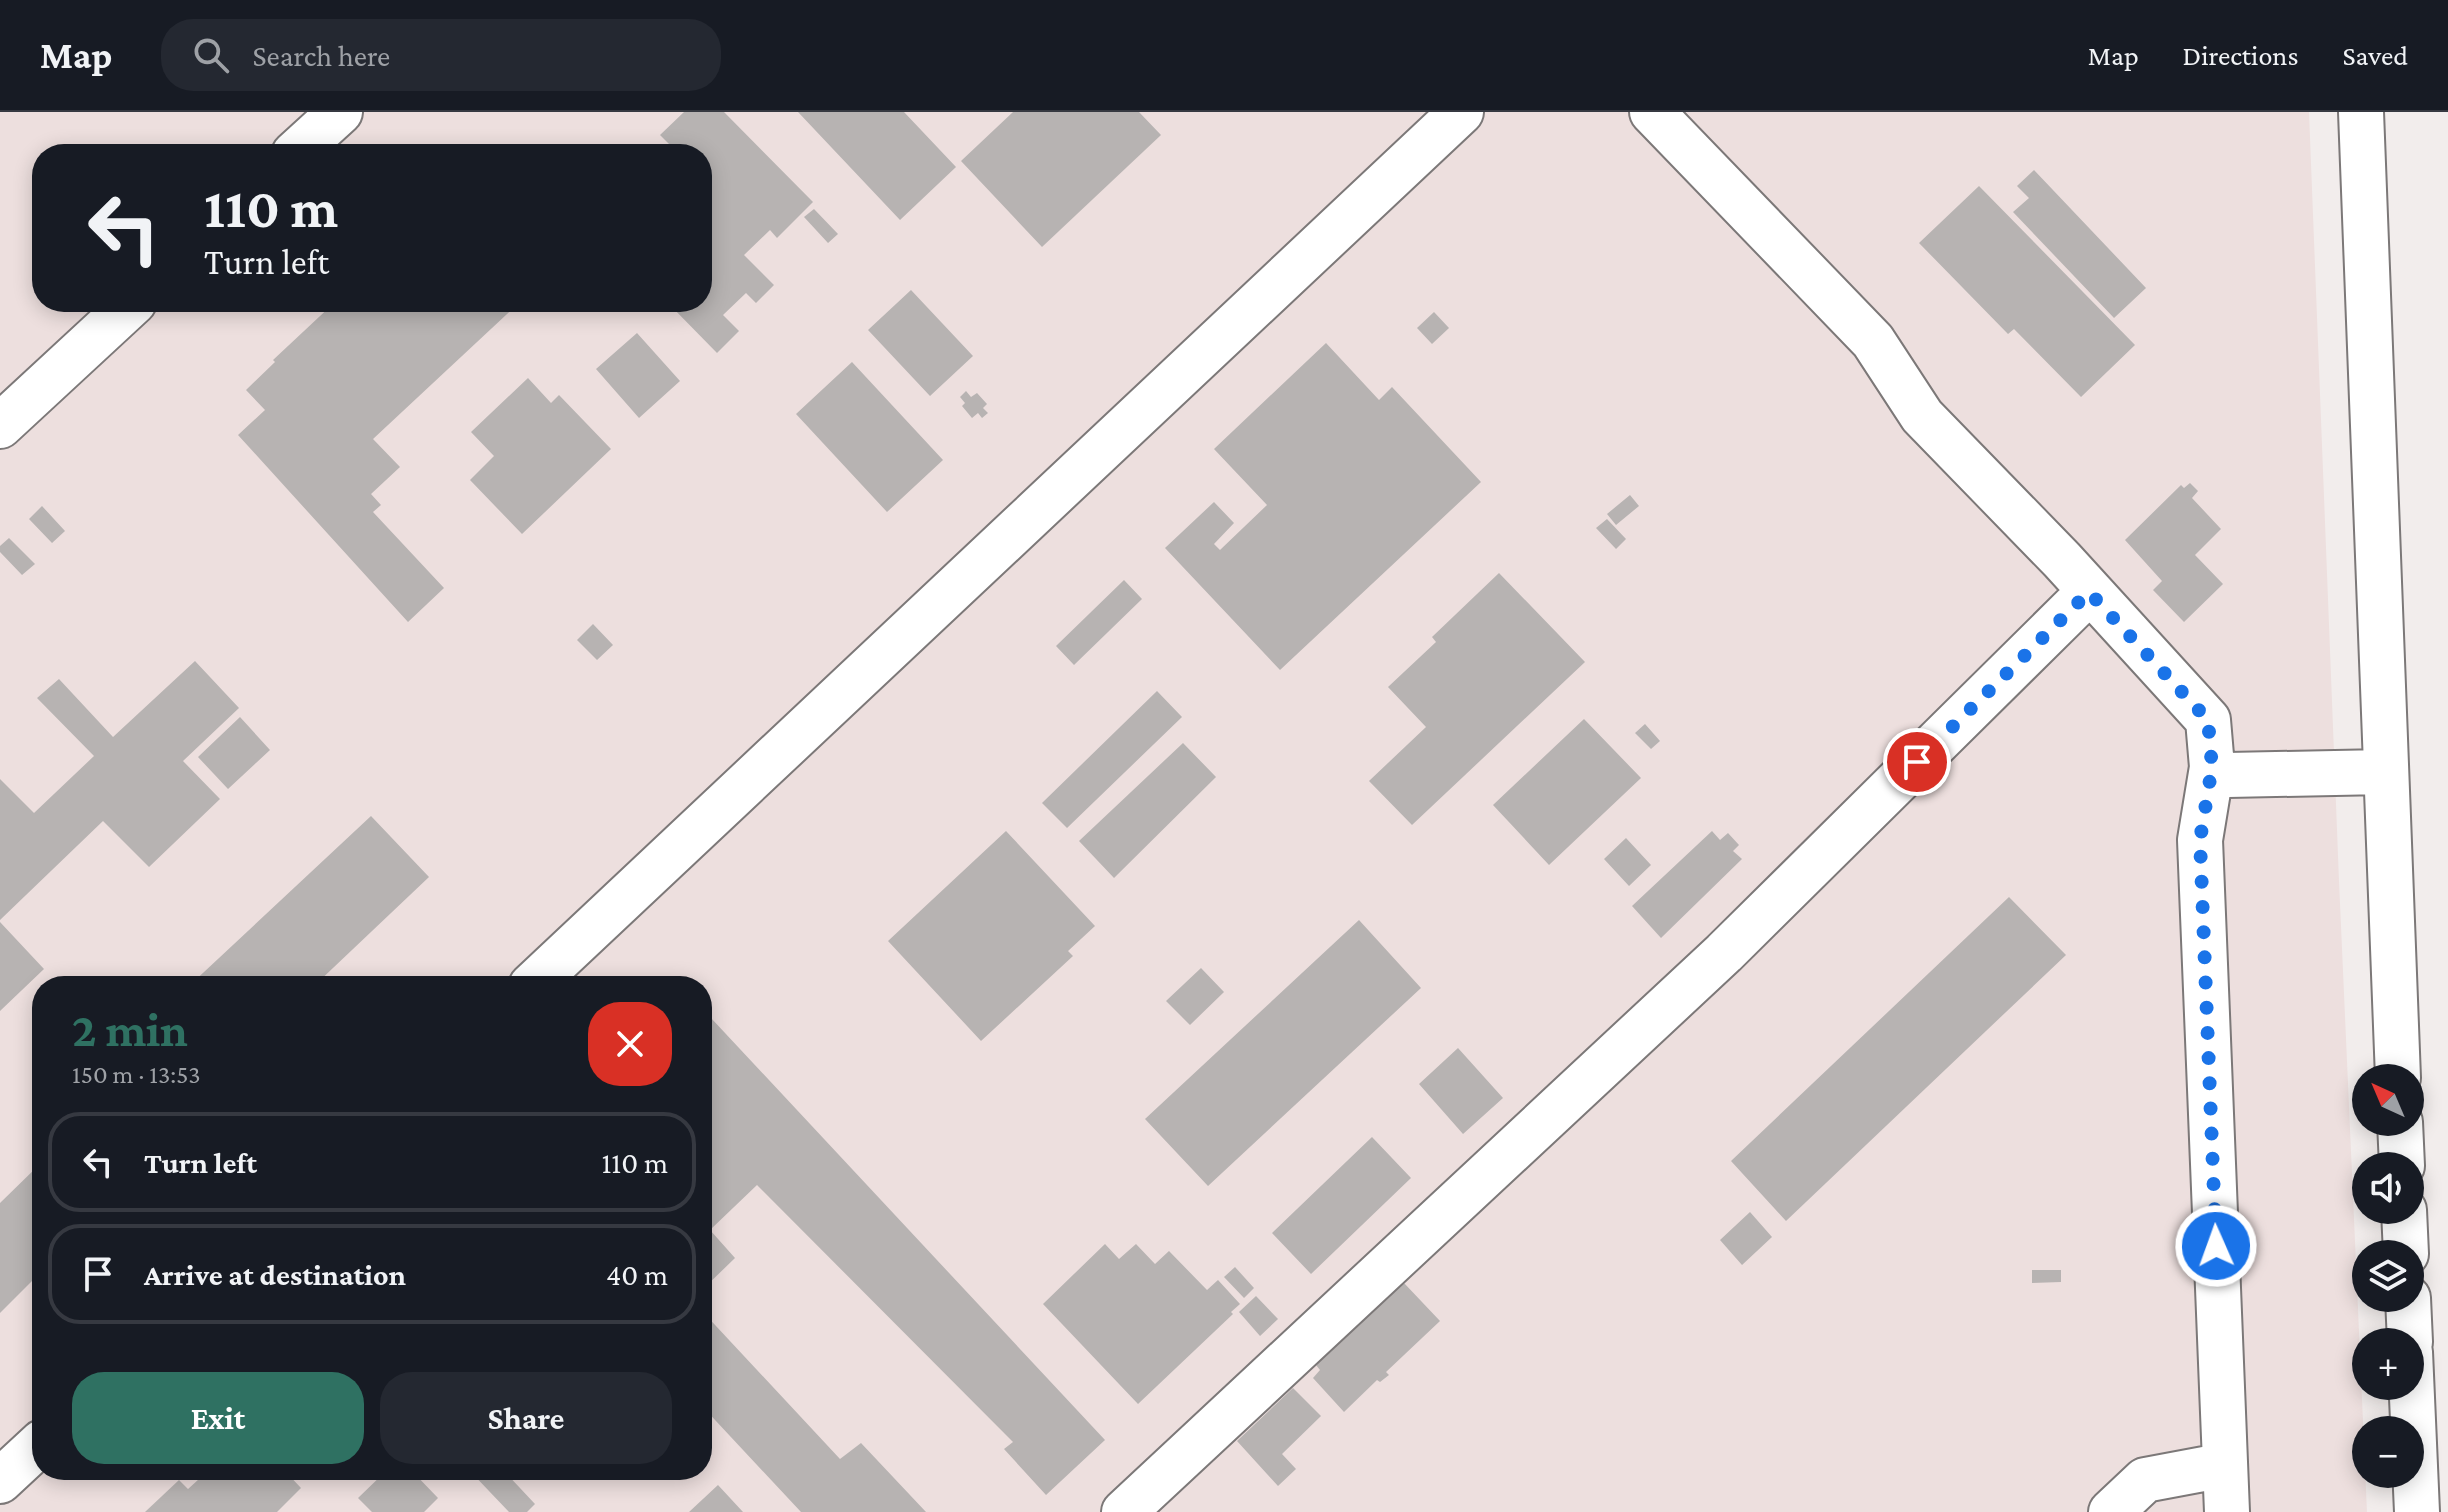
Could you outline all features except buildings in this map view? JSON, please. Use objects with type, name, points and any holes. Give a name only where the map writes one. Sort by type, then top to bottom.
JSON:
[{"type":"street","points":[[305,144],[340,112]]},
{"type":"street","points":[[542,976],[1461,112]]},
{"type":"street","points":[[1652,112],[1873,341],[1922,416],[2062,560],[2208,720],[2220,771],[2200,840],[2227,1512]]},
{"type":"street","points":[[2361,112],[2382,640],[2367,773],[2397,1064]]},
{"type":"street","points":[[0,426],[123,312]]},
{"type":"street","points":[[1124,1512],[1724,953],[2089,592]]},
{"type":"street","points":[[2220,771],[2367,773]]},
{"type":"street","points":[[2412,1400],[2417,1512]]},
{"type":"street","points":[[0,1481],[32,1451]]},
{"type":"street","points":[[2111,1512],[2145,1480],[2225,1465]]},
{"type":"shaded area","points":[[0,112],[2309,112],[2355,1240],[2352,1240],[2352,1312],[2358,1312],[2359,1328],[2352,1328],[2352,1400],[2362,1400],[2363,1416],[2352,1416],[2352,1488],[2366,1488],[2367,1512],[0,1512]]},
{"type":"route","points":[[1917,762],[2089,592],[2208,720],[2212,767],[2200,840],[2216,1246]]}]
